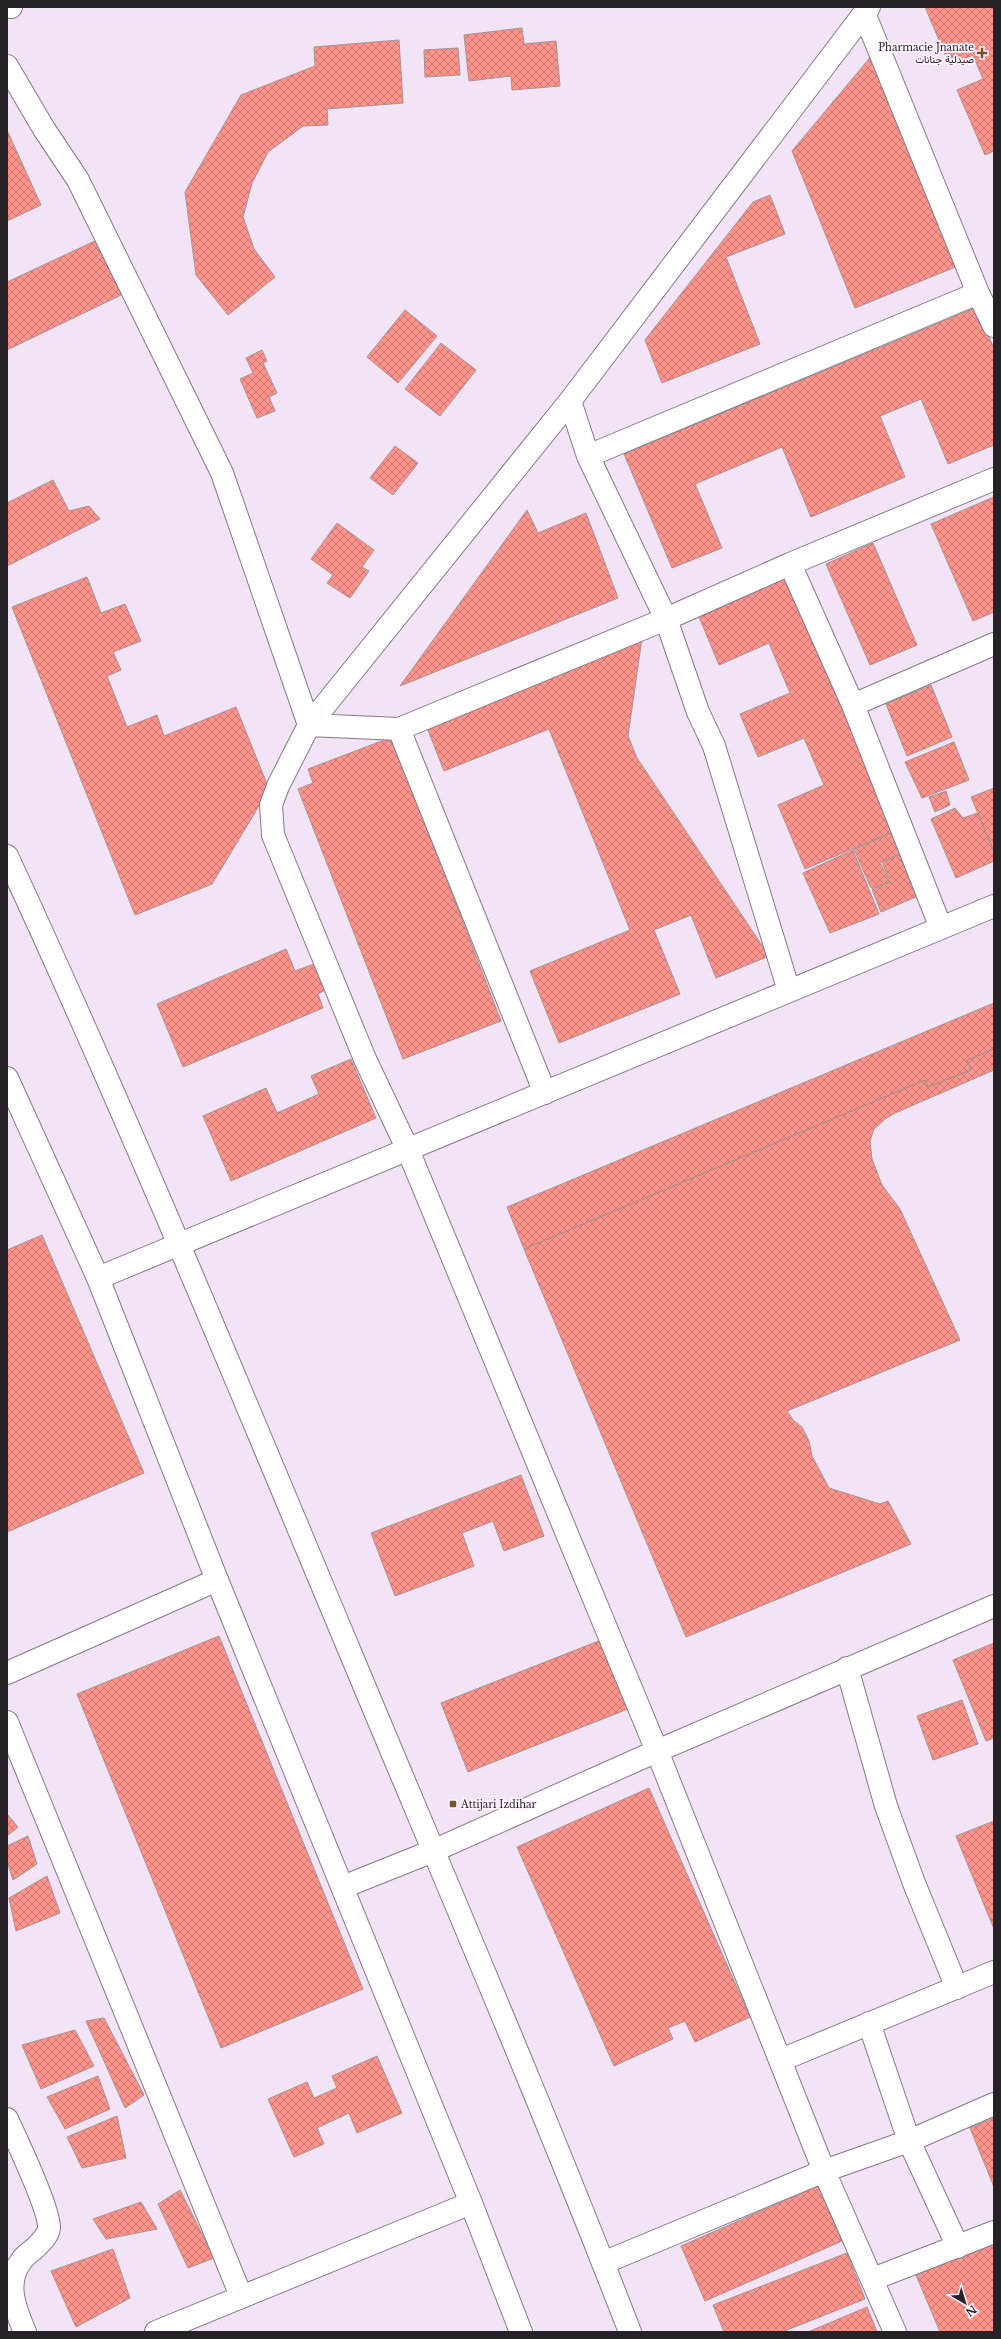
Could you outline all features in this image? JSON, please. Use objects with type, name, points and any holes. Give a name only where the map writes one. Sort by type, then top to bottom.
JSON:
[{"type":"street","points":[[866,10],[978,293],[994,326]]},
{"type":"street","points":[[866,10],[570,401],[309,725],[278,786],[271,805],[273,835],[365,1059],[408,1150],[657,1751],[824,2171],[873,2279],[894,2332]]},
{"type":"street","points":[[7,66],[78,180],[222,473],[309,725]]},
{"type":"street","points":[[588,456],[978,293]]},
{"type":"street","points":[[570,401],[588,456],[666,620],[698,712],[714,746],[789,991]]},
{"type":"street","points":[[309,725],[399,730],[666,620],[790,564],[994,479]]},
{"type":"street","points":[[790,564],[853,705],[941,928]]},
{"type":"street","points":[[853,705],[994,644]]},
{"type":"street","points":[[399,730],[545,1093]]},
{"type":"street","points":[[7,856],[64,978],[180,1244],[433,1851],[630,2332]]},
{"type":"street","points":[[98,1278],[994,906]]},
{"type":"street","points":[[7,1078],[98,1278],[217,1580],[471,2203],[521,2332]]},
{"type":"street","points":[[7,1673],[217,1580]]},
{"type":"street","points":[[342,1887],[433,1851],[847,1668],[994,1606]]},
{"type":"street","points":[[847,1668],[886,1806],[914,1883],[957,1988]]},
{"type":"street","points":[[7,1722],[242,2296]]},
{"type":"street","points":[[781,2060],[994,1972]]},
{"type":"street","points":[[869,2023],[909,2141],[958,2246]]},
{"type":"street","points":[[603,2263],[824,2171],[909,2141],[994,2104]]},
{"type":"street","points":[[7,2119],[39,2194],[49,2228],[44,2240],[22,2259],[15,2271],[12,2286],[15,2307],[25,2332]]},
{"type":"street","points":[[156,2332],[471,2203]]},
{"type":"street","points":[[873,2279],[994,2232]]},
{"type":"building","points":[[925,7],[994,7],[994,151],[985,155],[957,90],[983,79],[973,55],[950,66]]},
{"type":"building","points":[[522,28],[524,44],[556,41],[560,86],[512,90],[511,76],[469,81],[464,35]]},
{"type":"building","points":[[399,40],[403,103],[327,109],[328,125],[303,126],[268,152],[252,183],[243,217],[254,249],[275,277],[228,315],[196,275],[185,192],[241,95],[315,66],[314,47]]},
{"type":"building","points":[[458,48],[460,75],[425,77],[424,50]]},
{"type":"building","points":[[873,54],[958,266],[855,308],[792,151]]},
{"type":"building","points":[[7,130],[41,205],[7,221]]},
{"type":"building","points":[[770,195],[785,234],[726,257],[760,344],[662,383],[645,340],[753,202]]},
{"type":"building","points":[[97,240],[123,294],[7,350],[7,282]]},
{"type":"building","points":[[977,307],[994,349],[994,445],[948,464],[921,399],[880,416],[905,477],[811,517],[782,447],[695,484],[722,548],[672,568],[624,454]]},
{"type":"building","points":[[405,310],[437,336],[398,383],[367,357]]},
{"type":"building","points":[[441,343],[476,370],[440,416],[405,389]]},
{"type":"building","points":[[262,350],[267,361],[263,363],[277,393],[269,397],[275,411],[257,418],[240,379],[253,373],[246,358]]},
{"type":"building","points":[[395,446],[418,463],[393,495],[370,478]]},
{"type":"building","points":[[53,480],[69,511],[89,506],[100,519],[7,566],[7,503]]},
{"type":"building","points":[[994,497],[994,612],[973,621],[931,524]]},
{"type":"building","points":[[527,510],[538,533],[586,513],[618,598],[400,686]]},
{"type":"building","points":[[337,523],[374,550],[362,567],[369,571],[350,598],[327,583],[333,575],[311,559]]},
{"type":"building","points":[[873,543],[917,645],[870,665],[826,564]]},
{"type":"building","points":[[787,573],[897,830],[805,869],[778,805],[824,785],[804,738],[758,757],[740,714],[790,693],[769,643],[719,665],[697,612]]},
{"type":"building","points":[[87,577],[101,613],[125,604],[141,641],[113,652],[121,670],[107,676],[127,727],[157,715],[164,736],[236,707],[269,789],[212,884],[135,915],[12,607]]},
{"type":"building","points":[[642,638],[628,736],[637,758],[769,956],[716,978],[691,915],[654,930],[680,994],[559,1043],[530,971],[630,930],[549,729],[444,771],[426,725]]},
{"type":"building","points":[[931,685],[952,737],[907,756],[886,704]]},
{"type":"building","points":[[392,737],[501,1021],[403,1059],[298,789],[313,783],[308,769]]},
{"type":"building","points":[[954,742],[969,780],[922,798],[905,762]]},
{"type":"building","points":[[994,788],[994,852],[971,797]]},
{"type":"building","points":[[946,791],[950,805],[935,812],[929,797]]},
{"type":"building","points":[[955,808],[963,818],[978,813],[994,852],[994,861],[956,878],[931,819]]},
{"type":"building","points":[[896,831],[900,854],[880,862],[889,882],[871,888],[854,849]]},
{"type":"building","points":[[853,850],[879,914],[830,933],[803,873]]},
{"type":"building","points":[[902,854],[918,896],[881,912],[872,889],[890,882],[882,862]]},
{"type":"building","points":[[286,949],[295,971],[314,964],[325,990],[318,994],[323,1008],[183,1067],[157,1004]]},
{"type":"building","points":[[994,1003],[994,1049],[967,1060],[971,1070],[928,1087],[925,1080],[524,1249],[507,1207]]},
{"type":"building","points":[[994,1049],[994,1070],[895,1113],[885,1119],[874,1129],[870,1141],[872,1159],[882,1185],[900,1209],[960,1340],[787,1411],[794,1421],[802,1427],[809,1441],[812,1456],[829,1488],[880,1504],[888,1501],[911,1544],[686,1637],[524,1249],[925,1080],[928,1087],[971,1070],[967,1060]]},
{"type":"building","points":[[351,1059],[376,1118],[231,1181],[203,1116],[266,1088],[277,1113],[319,1094],[311,1076]]},
{"type":"building","points":[[42,1235],[144,1473],[7,1532],[7,1250]]},
{"type":"building","points":[[521,1475],[544,1536],[504,1551],[493,1521],[462,1533],[474,1566],[395,1596],[371,1533]]},
{"type":"building","points":[[219,1636],[363,1989],[221,2048],[77,1694]]},
{"type":"building","points":[[601,1640],[628,1709],[468,1772],[441,1703]]},
{"type":"building","points":[[994,1643],[994,1738],[986,1741],[953,1660]]},
{"type":"building","points":[[962,1700],[978,1744],[933,1760],[917,1716]]},
{"type":"building","points":[[649,1788],[750,2017],[695,2042],[685,2021],[668,2028],[673,2039],[614,2066],[517,1847]]},
{"type":"building","points":[[7,1814],[18,1827],[7,1836]]},
{"type":"building","points":[[994,1821],[994,1929],[956,1836]]},
{"type":"building","points":[[28,1836],[37,1864],[13,1880],[7,1861],[7,1846]]},
{"type":"building","points":[[47,1876],[60,1913],[16,1931],[9,1898]]},
{"type":"building","points":[[104,2018],[144,2095],[125,2108],[86,2021]]},
{"type":"building","points":[[75,2030],[94,2066],[41,2089],[22,2045]]},
{"type":"building","points":[[377,2056],[402,2113],[357,2133],[349,2113],[317,2128],[324,2144],[294,2157],[268,2099],[307,2082],[314,2098],[337,2088],[332,2076]]},
{"type":"building","points":[[98,2076],[110,2109],[65,2129],[47,2097]]},
{"type":"building","points":[[117,2116],[126,2158],[82,2168],[67,2137]]},
{"type":"building","points":[[994,2118],[994,2187],[970,2128]]},
{"type":"building","points":[[818,2186],[842,2241],[705,2301],[681,2246]]},
{"type":"building","points":[[180,2190],[214,2258],[188,2268],[158,2204]]},
{"type":"building","points":[[141,2202],[157,2229],[106,2239],[93,2219]]},
{"type":"building","points":[[994,2242],[994,2332],[940,2332],[916,2275]]},
{"type":"building","points":[[113,2249],[130,2298],[76,2327],[51,2271]]},
{"type":"building","points":[[847,2253],[865,2299],[782,2332],[724,2332],[713,2305]]},
{"type":"building","points":[[867,2307],[877,2332],[808,2332]]},
{"type":"place","name":"Pharmacie Jnanate صيدلية جنانات","points":[[982,53]]},
{"type":"place","name":"Attijari Izdihar","points":[[453,1804]]}]
